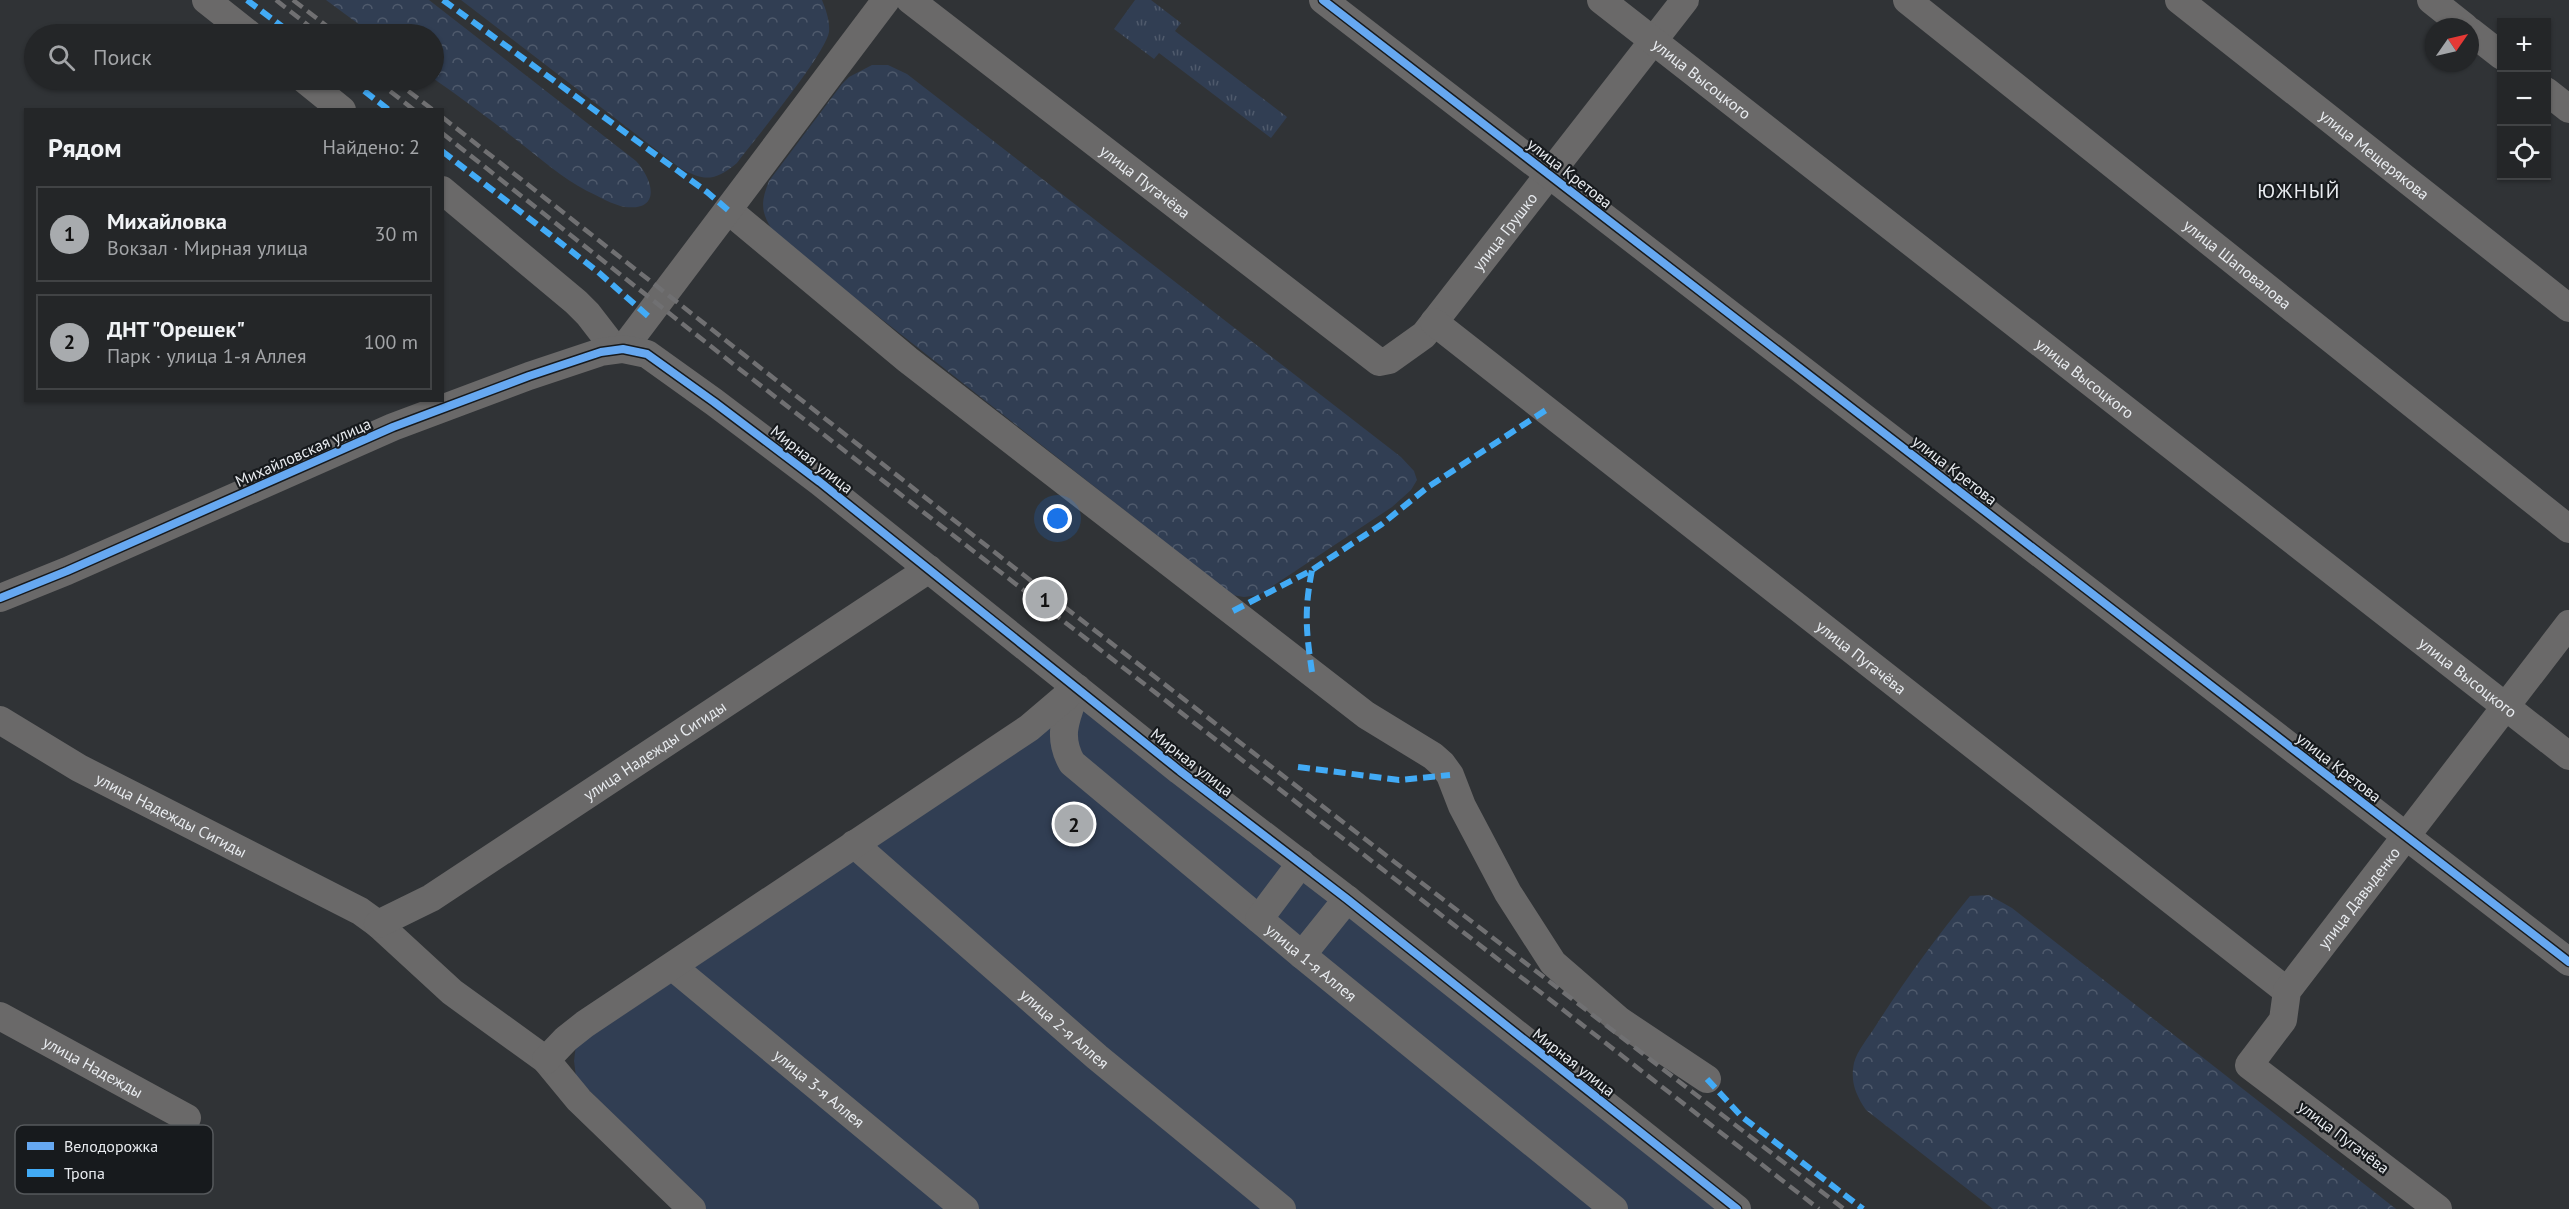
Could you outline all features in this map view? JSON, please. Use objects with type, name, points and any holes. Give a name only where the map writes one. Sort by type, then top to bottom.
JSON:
[{"type":"street","points":[[206,0],[236,24]]},
{"type":"street","points":[[444,192],[576,302],[619,349],[728,210],[886,0]]},
{"type":"street","name":"улица Пугачёва","points":[[910,0],[1379,362]]},
{"type":"street","name":"улица Кретова","points":[[1323,0],[2569,962]]},
{"type":"street","name":"улица Высоцкого","points":[[1601,0],[2569,756]]},
{"type":"street","name":"улица Грушко","points":[[1379,362],[1389,360],[1413,345],[1434,322],[1685,0]]},
{"type":"street","name":"улица Шаповалова","points":[[1907,0],[2569,529]]},
{"type":"street","name":"улица Мещерякова","points":[[2179,0],[2569,308]]},
{"type":"street","points":[[2431,0],[2454,18]]},
{"type":"street","points":[[2479,38],[2497,52]]},
{"type":"street","points":[[317,90],[340,108]]},
{"type":"street","points":[[2551,94],[2569,109]]},
{"type":"street","points":[[728,210],[908,360],[1366,715],[1433,756],[1450,775],[1489,859],[1552,963],[1620,1021],[1707,1079]]},
{"type":"street","name":"улица Пугачёва","points":[[1434,322],[2287,992]]},
{"type":"street","name":"Мирная улица","points":[[619,349],[647,354],[658,360],[820,482],[1180,771],[1347,899],[1737,1209]]},
{"type":"street","name":"Михайловская улица","points":[[0,598],[67,571],[393,427],[529,376],[619,349]]},
{"type":"street","name":"улица Надежды Сигиды","points":[[378,924],[431,898],[929,569]]},
{"type":"street","name":"улица Давыденко","points":[[2249,1065],[2283,1020],[2287,992],[2569,624]]},
{"type":"street","points":[[546,1060],[566,1039],[585,1024],[673,968],[1029,728],[1077,688]]},
{"type":"street","name":"улица 1-я Аллея","points":[[1077,688],[1063,734],[1063,743],[1072,763],[1302,955],[1614,1209]]},
{"type":"street","name":"улица Надежды Сигиды","points":[[0,720],[79,768],[360,911],[378,924],[452,992],[546,1060],[579,1100],[692,1209]]},
{"type":"street","name":"улица 2-я Аллея","points":[[854,844],[1097,1057],[1282,1209]]},
{"type":"street","points":[[1259,919],[1300,863]]},
{"type":"street","points":[[1302,955],[1347,899]]},
{"type":"street","name":"улица 3-я Аллея","points":[[673,968],[965,1209]]},
{"type":"street","name":"улица Надежды","points":[[0,1016],[187,1118]]},
{"type":"street","name":"улица Пугачёва","points":[[2249,1065],[2438,1209]]},
{"type":"green space","points":[[326,0],[429,0],[636,161],[650,184],[649,199],[645,204],[637,207],[625,207],[587,191],[560,174],[444,86],[444,24],[358,24]]},
{"type":"green space","points":[[461,0],[822,0],[829,32],[825,43],[803,77],[737,163],[710,178],[696,176],[680,168]]},
{"type":"green space","points":[[1135,0],[1151,0],[1181,23],[1175,31],[1287,117],[1271,138],[1159,53],[1154,59],[1114,29]]},
{"type":"green space","points":[[872,65],[888,65],[907,74],[1401,457],[1414,471],[1417,480],[1411,490],[1392,507],[1259,595],[1244,597],[1232,595],[776,236],[765,216],[763,204],[769,181],[842,84],[849,77]]},
{"type":"green space","points":[[1087,681],[1752,1209],[706,1209],[576,1077],[574,1061],[576,1044]]},
{"type":"green space","points":[[1989,895],[2012,908],[2396,1209],[1993,1209],[1866,1110],[1853,1082],[1855,1058],[1897,993],[1970,896]]},
{"type":"railway","points":[[276,0],[306,24]]},
{"type":"railway","points":[[293,0],[324,24]]},
{"type":"railway","points":[[389,90],[411,108]]},
{"type":"railway","points":[[407,90],[430,108]]},
{"type":"railway","points":[[444,119],[1049,595],[1844,1209]]},
{"type":"railway","points":[[444,135],[742,371],[1819,1209]]},
{"type":"marked path","points":[[247,0],[279,24]]},
{"type":"marked path","points":[[443,0],[707,192],[728,210]]},
{"type":"marked path","points":[[363,90],[386,108]]},
{"type":"marked path","points":[[444,153],[597,271],[649,317]]},
{"type":"marked path","points":[[1233,611],[1312,570],[1382,524],[1428,487],[1546,410]]},
{"type":"marked path","points":[[1312,570],[1307,621],[1312,672]]},
{"type":"marked path","points":[[1298,767],[1399,780],[1450,775]]},
{"type":"marked path","points":[[1707,1079],[1741,1116],[1863,1209]]},
{"type":"cycle path","points":[[1323,0],[2569,962]]},
{"type":"cycle path","points":[[0,598],[67,571],[393,427],[529,376],[601,352],[623,349],[647,354],[820,482],[1180,771],[1347,899],[1737,1209]]},
{"type":"place","name":"Михайловка","points":[[1045,599]]},
{"type":"place","name":"ДНТ \"Орешек\"","points":[[1074,824]]},
{"type":"district","name":"ЮЖНЫЙ","points":[[2299,191]]}]
